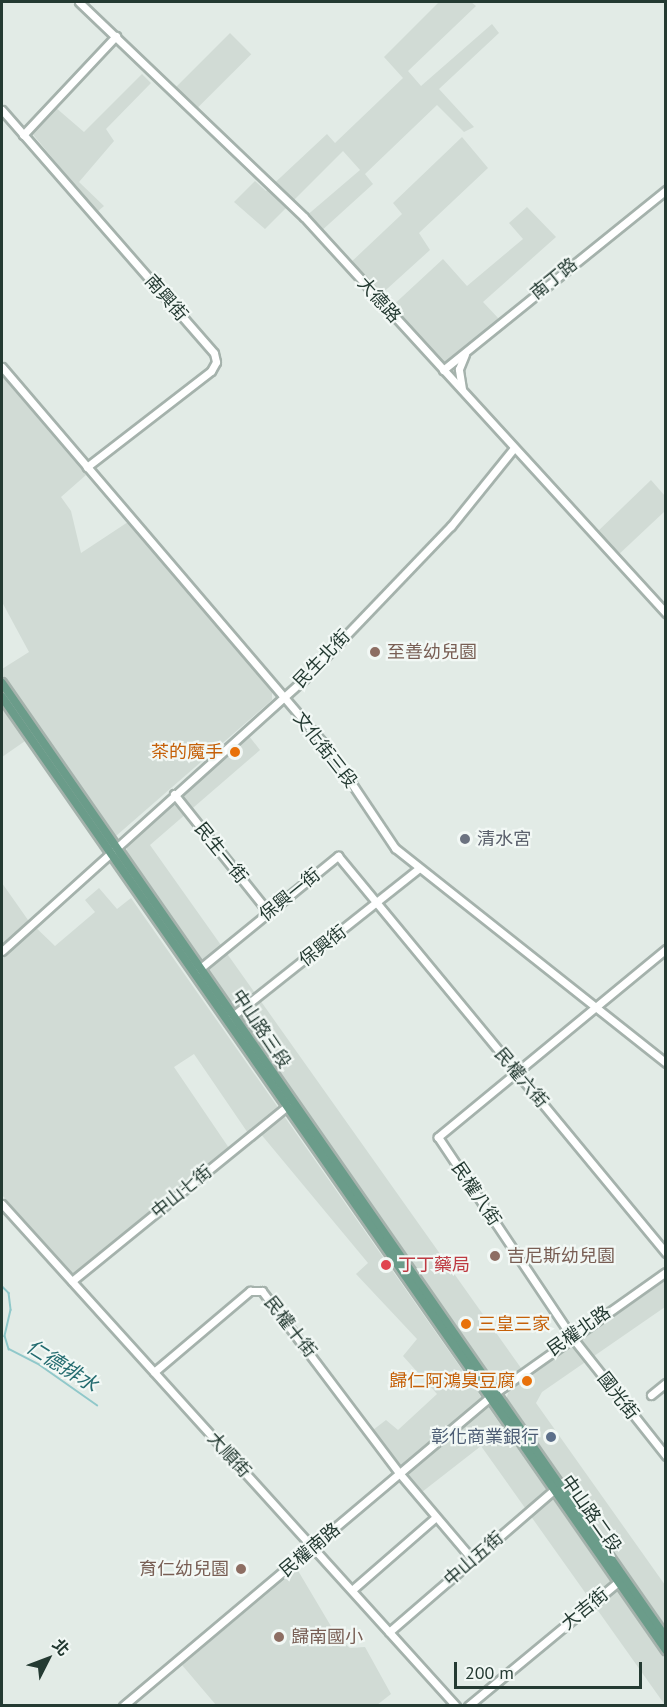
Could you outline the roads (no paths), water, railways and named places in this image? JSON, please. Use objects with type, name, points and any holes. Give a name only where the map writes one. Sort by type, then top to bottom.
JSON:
[{"type":"main road","name":"中山路三段","points":[[2,683],[288,1105],[492,1395]]},
{"type":"main road","name":"中山路三段","points":[[2,697],[112,848]]},
{"type":"main road","name":"中山路二段","points":[[492,1395],[666,1650]]},
{"type":"main road","name":"中山路二段","points":[[556,1488],[666,1638]]},
{"type":"street","name":"大德路","points":[[79,2],[283,196],[666,614]]},
{"type":"street","points":[[23,135],[116,36]]},
{"type":"street","name":"南興街","points":[[2,110],[214,353],[216,362],[211,371],[87,467]]},
{"type":"street","name":"南丁路","points":[[443,370],[666,190]]},
{"type":"street","points":[[463,392],[459,369],[469,348]]},
{"type":"street","name":"文化街三段","points":[[2,368],[335,758],[395,848],[418,869],[666,1063]]},
{"type":"street","name":"民生北街","points":[[2,951],[112,848],[284,697],[451,525],[514,448]]},
{"type":"street","name":"民生一街","points":[[174,794],[269,913]]},
{"type":"street","name":"保興一街","points":[[197,971],[338,856],[376,903]]},
{"type":"street","name":"保興街","points":[[230,1018],[418,869]]},
{"type":"street","name":"民權六街","points":[[376,903],[666,1253]]},
{"type":"street","points":[[517,1073],[666,949]]},
{"type":"street","name":"民權八街","points":[[517,1073],[438,1137],[571,1336]]},
{"type":"street","name":"中山七街","points":[[72,1281],[288,1105]]},
{"type":"street","name":"大順街","points":[[2,1204],[456,1706]]},
{"type":"street","name":"民權北路","points":[[492,1395],[571,1336],[666,1272]]},
{"type":"street","name":"民權十街","points":[[154,1372],[257,1288],[291,1327],[400,1474]]},
{"type":"street","name":"國光街","points":[[571,1336],[666,1456]]},
{"type":"street","points":[[651,1395],[666,1383]]},
{"type":"street","name":"民權南路","points":[[123,1706],[492,1395]]},
{"type":"street","points":[[400,1474],[473,1560]]},
{"type":"street","name":"中山五街","points":[[389,1632],[556,1488]]},
{"type":"street","points":[[352,1590],[436,1517]]},
{"type":"street","name":"大吉街","points":[[468,1706],[618,1582]]},
{"type":"waterway","name":"仁德排水","points":[[2,1286],[9,1293],[11,1310],[5,1336],[9,1349],[40,1365],[97,1405]]},
{"type":"place","name":"至善幼兒園","points":[[375,652]]},
{"type":"place","name":"茶的魔手","points":[[235,752]]},
{"type":"place","name":"清水宮","points":[[465,839]]},
{"type":"place","name":"吉尼斯幼兒園","points":[[495,1256]]},
{"type":"place","name":"丁丁藥局","points":[[386,1265]]},
{"type":"place","name":"三皇三家","points":[[466,1324]]},
{"type":"place","name":"歸仁阿鴻臭豆腐","points":[[527,1381]]},
{"type":"place","name":"彰化商業銀行","points":[[551,1437]]},
{"type":"place","name":"育仁幼兒園","points":[[241,1569]]},
{"type":"place","name":"歸南國小","points":[[279,1637]]}]
